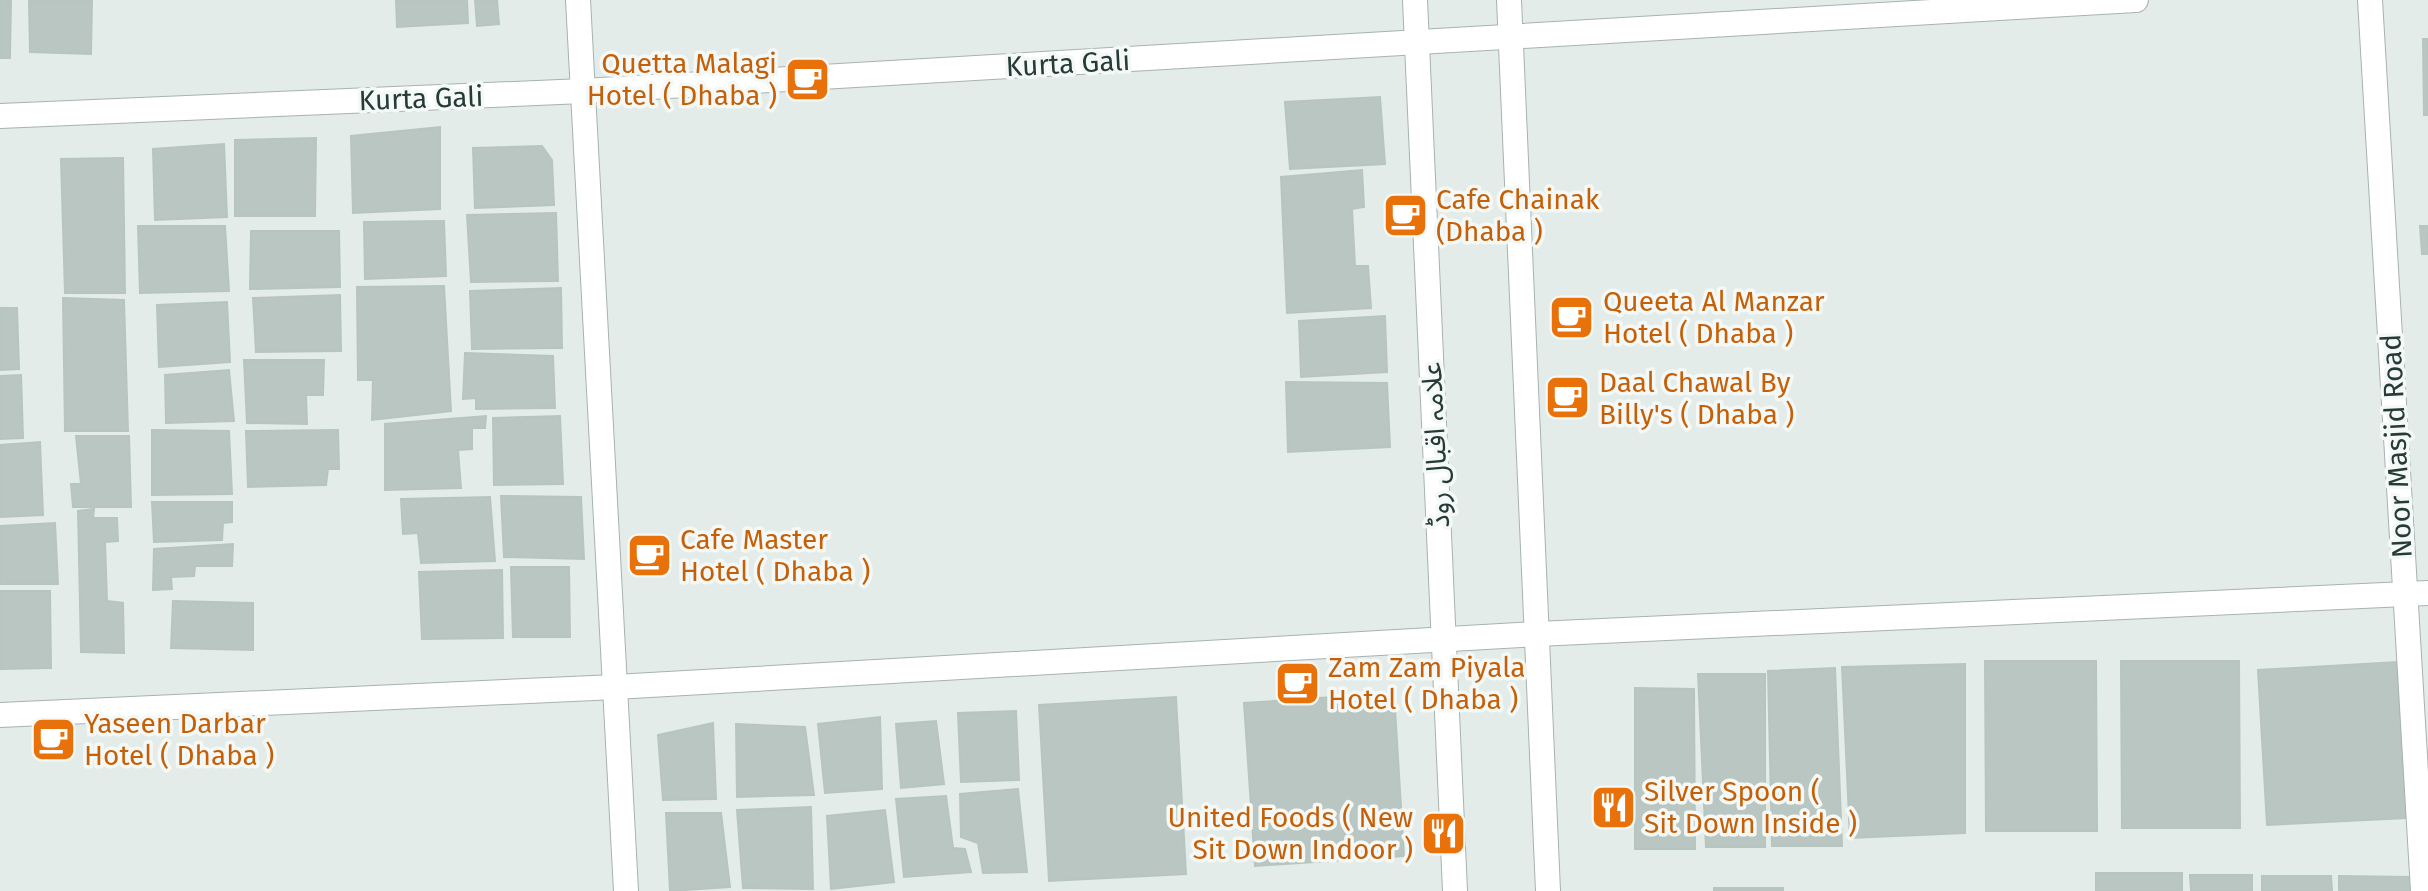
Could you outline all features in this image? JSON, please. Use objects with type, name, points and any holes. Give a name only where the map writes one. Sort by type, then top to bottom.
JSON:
[{"type":"street","points":[[578,0],[626,891]]},
{"type":"street","name":"علامہ اقبال روڈ","points":[[1415,0],[1455,891]]},
{"type":"street","points":[[1509,0],[1548,891]]},
{"type":"street","name":"Kurta Gali","points":[[0,116],[583,91],[2136,0]]},
{"type":"street","name":"Noor Masjid Road","points":[[2370,0],[2417,594],[2423,891]]},
{"type":"street","points":[[0,715],[615,687],[1537,634],[2417,594]]},
{"type":"building","points":[[0,0],[11,0],[10,58],[0,58]]},
{"type":"building","points":[[29,0],[92,0],[91,54],[30,52]]},
{"type":"building","points":[[396,0],[467,0],[468,23],[397,27]]},
{"type":"building","points":[[475,0],[497,0],[499,24],[477,26]]},
{"type":"building","points":[[2423,39],[2428,39],[2428,115],[2424,115]]},
{"type":"building","points":[[1380,97],[1385,164],[1290,169],[1285,102]]},
{"type":"building","points":[[440,127],[440,209],[353,213],[351,136]]},
{"type":"building","points":[[316,138],[315,216],[235,216],[235,140]]},
{"type":"building","points":[[224,144],[227,217],[155,220],[153,149]]},
{"type":"building","points":[[542,146],[552,160],[554,205],[475,208],[473,148]]},
{"type":"building","points":[[123,158],[125,293],[65,293],[61,159]]},
{"type":"building","points":[[1362,170],[1364,207],[1352,209],[1355,266],[1368,266],[1371,308],[1287,313],[1281,177]]},
{"type":"building","points":[[556,213],[558,281],[471,282],[467,215]]},
{"type":"building","points":[[444,221],[446,276],[365,279],[364,222]]},
{"type":"building","points":[[138,226],[225,226],[229,291],[140,293]]},
{"type":"building","points":[[2420,226],[2428,226],[2428,254],[2422,254]]},
{"type":"building","points":[[251,231],[339,231],[340,287],[250,289]]},
{"type":"building","points":[[444,286],[451,411],[372,420],[373,380],[358,380],[357,287]]},
{"type":"building","points":[[561,288],[562,348],[472,349],[470,291]]},
{"type":"building","points":[[340,295],[341,351],[256,352],[253,298]]},
{"type":"building","points":[[63,298],[124,300],[128,431],[65,431]]},
{"type":"building","points":[[227,302],[230,362],[159,367],[157,305]]},
{"type":"building","points":[[0,308],[17,308],[19,369],[0,370]]},
{"type":"building","points":[[1385,316],[1387,372],[1301,377],[1299,321]]},
{"type":"building","points":[[465,353],[553,356],[555,408],[476,409],[476,398],[463,399]]},
{"type":"building","points":[[244,360],[324,360],[323,395],[306,395],[307,424],[247,423]]},
{"type":"building","points":[[229,370],[234,421],[166,423],[165,375]]},
{"type":"building","points":[[21,375],[23,438],[0,439],[0,376]]},
{"type":"building","points":[[1286,382],[1387,383],[1390,447],[1288,452]]},
{"type":"building","points":[[486,416],[485,428],[472,428],[472,449],[458,450],[461,488],[385,490],[385,424]]},
{"type":"building","points":[[560,416],[563,484],[494,485],[493,418]]},
{"type":"building","points":[[152,430],[229,431],[232,494],[152,495]]},
{"type":"building","points":[[338,430],[339,469],[328,469],[326,485],[248,487],[246,431]]},
{"type":"building","points":[[76,436],[129,436],[131,507],[73,507],[71,484],[81,484]]},
{"type":"building","points":[[40,442],[43,515],[0,517],[0,445]]},
{"type":"building","points":[[501,496],[581,497],[584,559],[504,557]]},
{"type":"building","points":[[490,497],[495,561],[421,563],[418,533],[403,534],[401,499]]},
{"type":"building","points":[[152,502],[232,502],[232,522],[223,523],[222,540],[154,542]]},
{"type":"building","points":[[94,509],[93,518],[117,518],[118,541],[105,542],[107,601],[123,603],[124,653],[81,652],[78,511]]},
{"type":"building","points":[[55,523],[58,584],[0,584],[0,526]]},
{"type":"building","points":[[233,544],[232,566],[195,566],[194,576],[171,577],[172,589],[153,590],[154,549]]},
{"type":"building","points":[[511,567],[569,567],[570,637],[513,637]]},
{"type":"building","points":[[502,570],[503,638],[422,639],[419,572]]},
{"type":"building","points":[[0,591],[50,591],[51,668],[0,669]]},
{"type":"building","points":[[173,601],[253,603],[253,650],[171,648]]},
{"type":"building","points":[[1985,661],[2096,661],[2097,831],[1986,831]]},
{"type":"building","points":[[2121,661],[2239,661],[2240,828],[2122,828]]},
{"type":"building","points":[[2397,662],[2406,818],[2267,825],[2258,670]]},
{"type":"building","points":[[1965,664],[1965,833],[1850,838],[1842,667]]},
{"type":"building","points":[[1835,668],[1842,846],[1772,846],[1768,671]]},
{"type":"building","points":[[1698,674],[1765,674],[1765,847],[1706,847]]},
{"type":"building","points":[[1635,688],[1694,689],[1695,849],[1635,849]]},
{"type":"building","points":[[1394,693],[1404,856],[1255,866],[1244,703]]},
{"type":"building","points":[[1176,697],[1186,874],[1049,881],[1039,705]]},
{"type":"building","points":[[1016,711],[1019,780],[961,782],[958,713]]},
{"type":"building","points":[[880,717],[882,789],[825,793],[818,724]]},
{"type":"building","points":[[936,721],[944,784],[901,788],[896,724]]},
{"type":"building","points":[[713,723],[716,799],[663,800],[658,735]]},
{"type":"building","points":[[736,724],[805,727],[814,795],[737,797]]},
{"type":"building","points":[[1018,789],[1027,872],[983,873],[978,843],[961,837],[960,794]]},
{"type":"building","points":[[946,796],[953,848],[965,849],[971,872],[904,877],[896,799]]},
{"type":"building","points":[[811,807],[813,889],[743,888],[737,810]]},
{"type":"building","points":[[885,810],[894,882],[831,889],[827,816]]},
{"type":"building","points":[[666,813],[721,813],[730,887],[670,891]]},
{"type":"building","points":[[2096,873],[2182,873],[2182,891],[2096,891]]},
{"type":"building","points":[[2190,875],[2252,875],[2252,891],[2191,891]]},
{"type":"building","points":[[2262,876],[2331,876],[2332,891],[2262,891]]},
{"type":"building","points":[[2339,876],[2411,877],[2411,891],[2339,891]]},
{"type":"building","points":[[1714,888],[1783,888],[1783,891],[1714,891]]},
{"type":"place","name":"Quetta Malagi Hotel ( Dhaba )","points":[[808,79]]},
{"type":"place","name":"Cafe Chainak (Dhaba )","points":[[1405,215]]},
{"type":"place","name":"Queeta Al Manzar Hotel ( Dhaba )","points":[[1572,317]]},
{"type":"place","name":"Daal Chawal By Billy's ( Dhaba )","points":[[1568,398]]},
{"type":"place","name":"Cafe Master Hotel ( Dhaba )","points":[[649,555]]},
{"type":"place","name":"Zam Zam Piyala Hotel ( Dhaba )","points":[[1297,683]]},
{"type":"place","name":"Yaseen Darbar Hotel ( Dhaba )","points":[[53,739]]},
{"type":"place","name":"Silver Spoon ( Sit Down Inside )","points":[[1613,807]]},
{"type":"place","name":"United Foods ( New Sit Down Indoor )","points":[[1444,833]]}]
